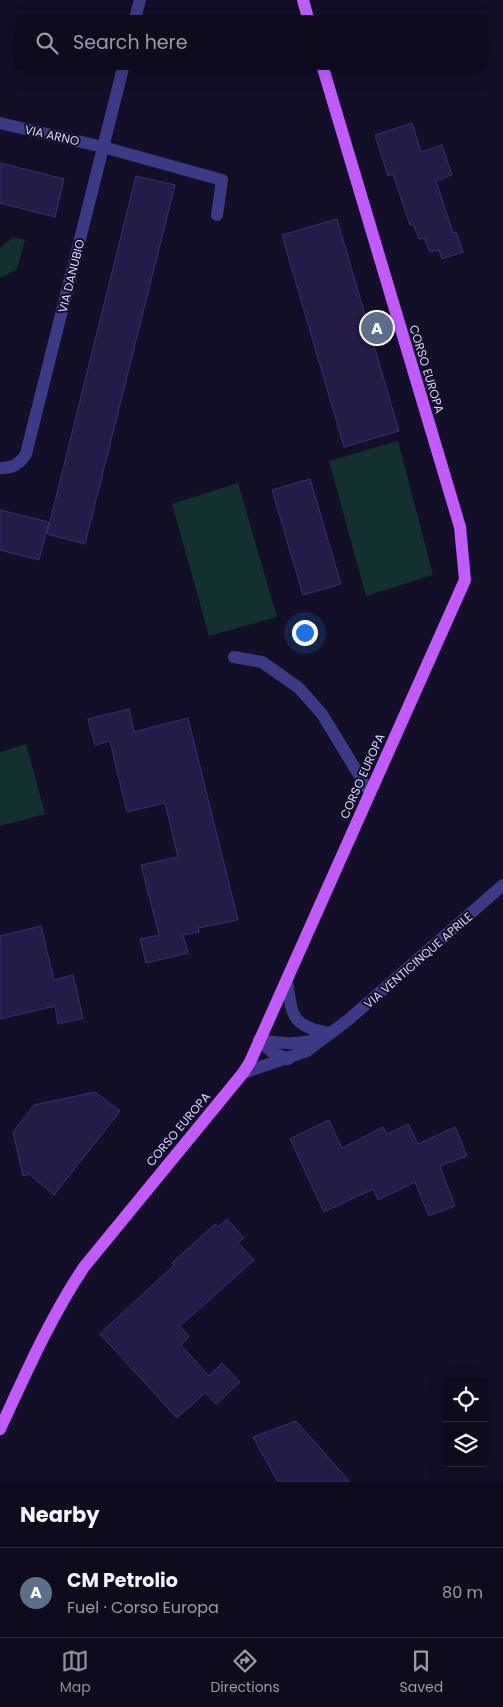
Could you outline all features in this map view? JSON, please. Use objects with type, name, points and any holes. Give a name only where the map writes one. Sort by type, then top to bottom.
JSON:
[{"type":"main road","points":[[303,0],[307,15]]},
{"type":"main road","name":"CORSO EUROPA","points":[[0,1429],[48,1325],[67,1291],[84,1267],[250,1062],[465,580],[460,527],[324,70]]},
{"type":"street","points":[[136,15],[140,0]]},
{"type":"street","name":"VIA DANUBIO","points":[[0,468],[14,466],[22,461],[26,454],[122,70]]},
{"type":"street","name":"VIA ARNO","points":[[0,123],[103,147],[222,180],[217,215]]},
{"type":"street","points":[[234,657],[262,662],[299,688],[322,714],[370,793]]},
{"type":"street","name":"VIA VENTICINQUE APRILE","points":[[243,1073],[307,1051],[370,1001],[503,885]]},
{"type":"street","points":[[286,980],[293,1013],[298,1021],[312,1030],[331,1033]]},
{"type":"street","name":"VIA VENTICINQUE APRILE","points":[[260,1040],[276,1043],[303,1043],[331,1033]]},
{"type":"street","points":[[260,1040],[272,1052],[288,1059]]},
{"type":"green space","points":[[13,237],[25,240],[17,269],[0,277],[0,248]]},
{"type":"green space","points":[[398,441],[433,575],[366,596],[329,461]]},
{"type":"green space","points":[[238,483],[277,617],[209,636],[172,504]]},
{"type":"green space","points":[[26,744],[45,814],[0,826],[0,752]]},
{"type":"building","points":[[412,123],[421,152],[442,145],[452,175],[436,181],[453,233],[456,232],[463,252],[442,259],[439,250],[430,252],[424,238],[419,239],[413,224],[410,225],[393,174],[388,176],[375,135]]},
{"type":"building","points":[[0,163],[64,179],[55,217],[0,203]]},
{"type":"building","points":[[136,176],[175,185],[85,544],[47,534]]},
{"type":"building","points":[[337,219],[399,431],[344,447],[282,235]]},
{"type":"building","points":[[310,479],[341,584],[303,595],[272,490]]},
{"type":"building","points":[[0,510],[49,522],[39,560],[0,550]]},
{"type":"building","points":[[129,709],[134,732],[188,718],[238,920],[198,928],[199,932],[183,935],[188,953],[146,963],[140,939],[159,935],[141,865],[178,857],[165,803],[127,812],[110,741],[95,745],[88,719]]},
{"type":"building","points":[[41,926],[54,980],[73,975],[83,1018],[58,1024],[55,1006],[0,1019],[0,936]]},
{"type":"building","points":[[95,1092],[120,1111],[54,1195],[29,1174],[23,1176],[13,1132],[34,1105]]},
{"type":"building","points":[[329,1120],[342,1148],[383,1127],[387,1134],[408,1124],[418,1144],[455,1127],[467,1156],[440,1166],[455,1206],[429,1216],[415,1182],[378,1200],[373,1189],[324,1212],[290,1139]]},
{"type":"building","points":[[227,1219],[244,1238],[238,1243],[254,1260],[180,1326],[189,1337],[181,1345],[209,1376],[222,1363],[240,1382],[216,1404],[205,1393],[177,1418],[100,1334],[174,1265],[172,1263],[215,1224],[218,1227]]},
{"type":"building","points":[[296,1421],[350,1482],[278,1482],[253,1437]]},
{"type":"place","name":"CM Petrolio","points":[[377,328]]}]
